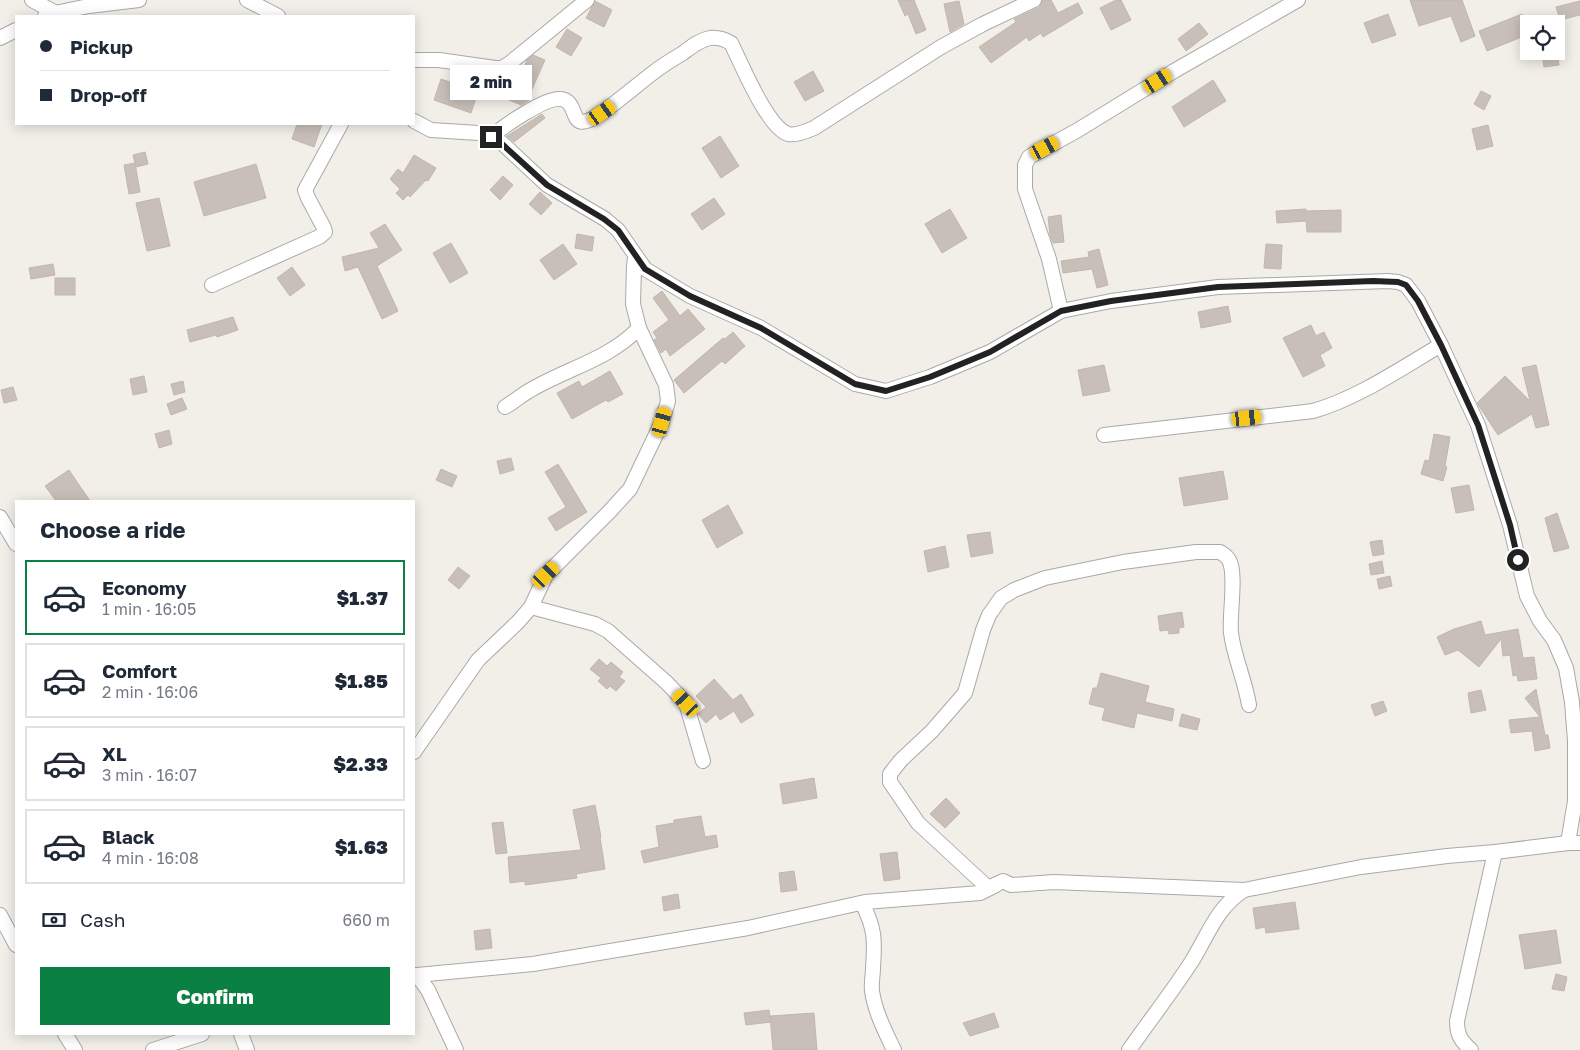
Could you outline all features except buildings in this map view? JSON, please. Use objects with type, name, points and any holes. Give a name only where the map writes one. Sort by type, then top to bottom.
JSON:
[{"type":"street","points":[[32,0],[50,14],[89,6],[139,0]]},
{"type":"street","points":[[247,0],[276,15]]},
{"type":"street","points":[[415,60],[439,60],[502,68],[510,64],[587,0]]},
{"type":"street","points":[[491,137],[507,124],[538,106],[554,100],[562,99],[568,102],[579,121],[590,121],[655,71],[700,41],[715,38],[722,38],[732,43],[761,103],[780,129],[789,135],[798,134],[814,128],[949,43],[983,24],[1034,0]]},
{"type":"street","points":[[1061,311],[1049,259],[1026,189],[1025,166],[1029,157],[1298,0]]},
{"type":"street","points":[[0,38],[15,30]]},
{"type":"street","points":[[415,122],[431,130],[479,133],[491,137],[502,144],[547,185],[604,219],[618,230],[645,269],[690,296],[761,328],[855,384],[886,391],[930,377],[990,352],[1061,311],[1111,301],[1218,287],[1388,281],[1406,285],[1412,292],[1441,345],[1478,425],[1510,525],[1527,596],[1540,621],[1554,640],[1566,668],[1572,702],[1575,741],[1574,843],[1361,867],[1244,890],[1054,882],[1012,885],[1003,882],[990,887],[918,823],[891,786],[892,770],[932,731],[965,693],[983,630],[989,615],[1001,598],[1014,590],[1044,578],[1123,562],[1196,552],[1220,552],[1230,561],[1232,572],[1231,633],[1249,705]]},
{"type":"street","points":[[212,285],[319,237],[325,232],[306,190],[340,125]]},
{"type":"street","points":[[415,751],[478,660],[531,607],[546,575],[630,489],[662,422],[668,401],[666,385],[639,328],[633,304],[636,256]]},
{"type":"street","points":[[505,407],[535,387],[608,353],[627,340],[639,328]]},
{"type":"street","points":[[1104,435],[1313,410],[1332,405],[1382,380],[1441,345]]},
{"type":"street","points":[[0,517],[15,542]]},
{"type":"street","points":[[531,607],[595,624],[608,631],[667,683],[686,703],[703,761]]},
{"type":"street","points":[[1471,1050],[1459,1037],[1457,1021],[1494,852]]},
{"type":"street","points":[[416,975],[534,964],[748,928],[862,903],[980,893],[1003,882]]},
{"type":"street","points":[[1129,1050],[1161,1007],[1226,903],[1244,890]]},
{"type":"street","points":[[862,903],[871,922],[873,932],[872,982],[874,1001],[894,1050]]},
{"type":"street","points":[[0,915],[15,943]]},
{"type":"street","points":[[416,975],[428,990],[456,1050]]},
{"type":"street","points":[[66,1035],[75,1050]]},
{"type":"street","points":[[153,1050],[199,1035]]},
{"type":"street","points":[[241,1035],[247,1050]]},
{"type":"route","points":[[491,137],[522,161],[547,185],[604,219],[618,230],[645,269],[690,296],[761,328],[855,384],[886,391],[930,377],[990,352],[1061,311],[1111,301],[1218,287],[1357,281],[1388,281],[1406,285],[1418,301],[1441,345],[1478,425],[1510,525],[1518,560]]}]
